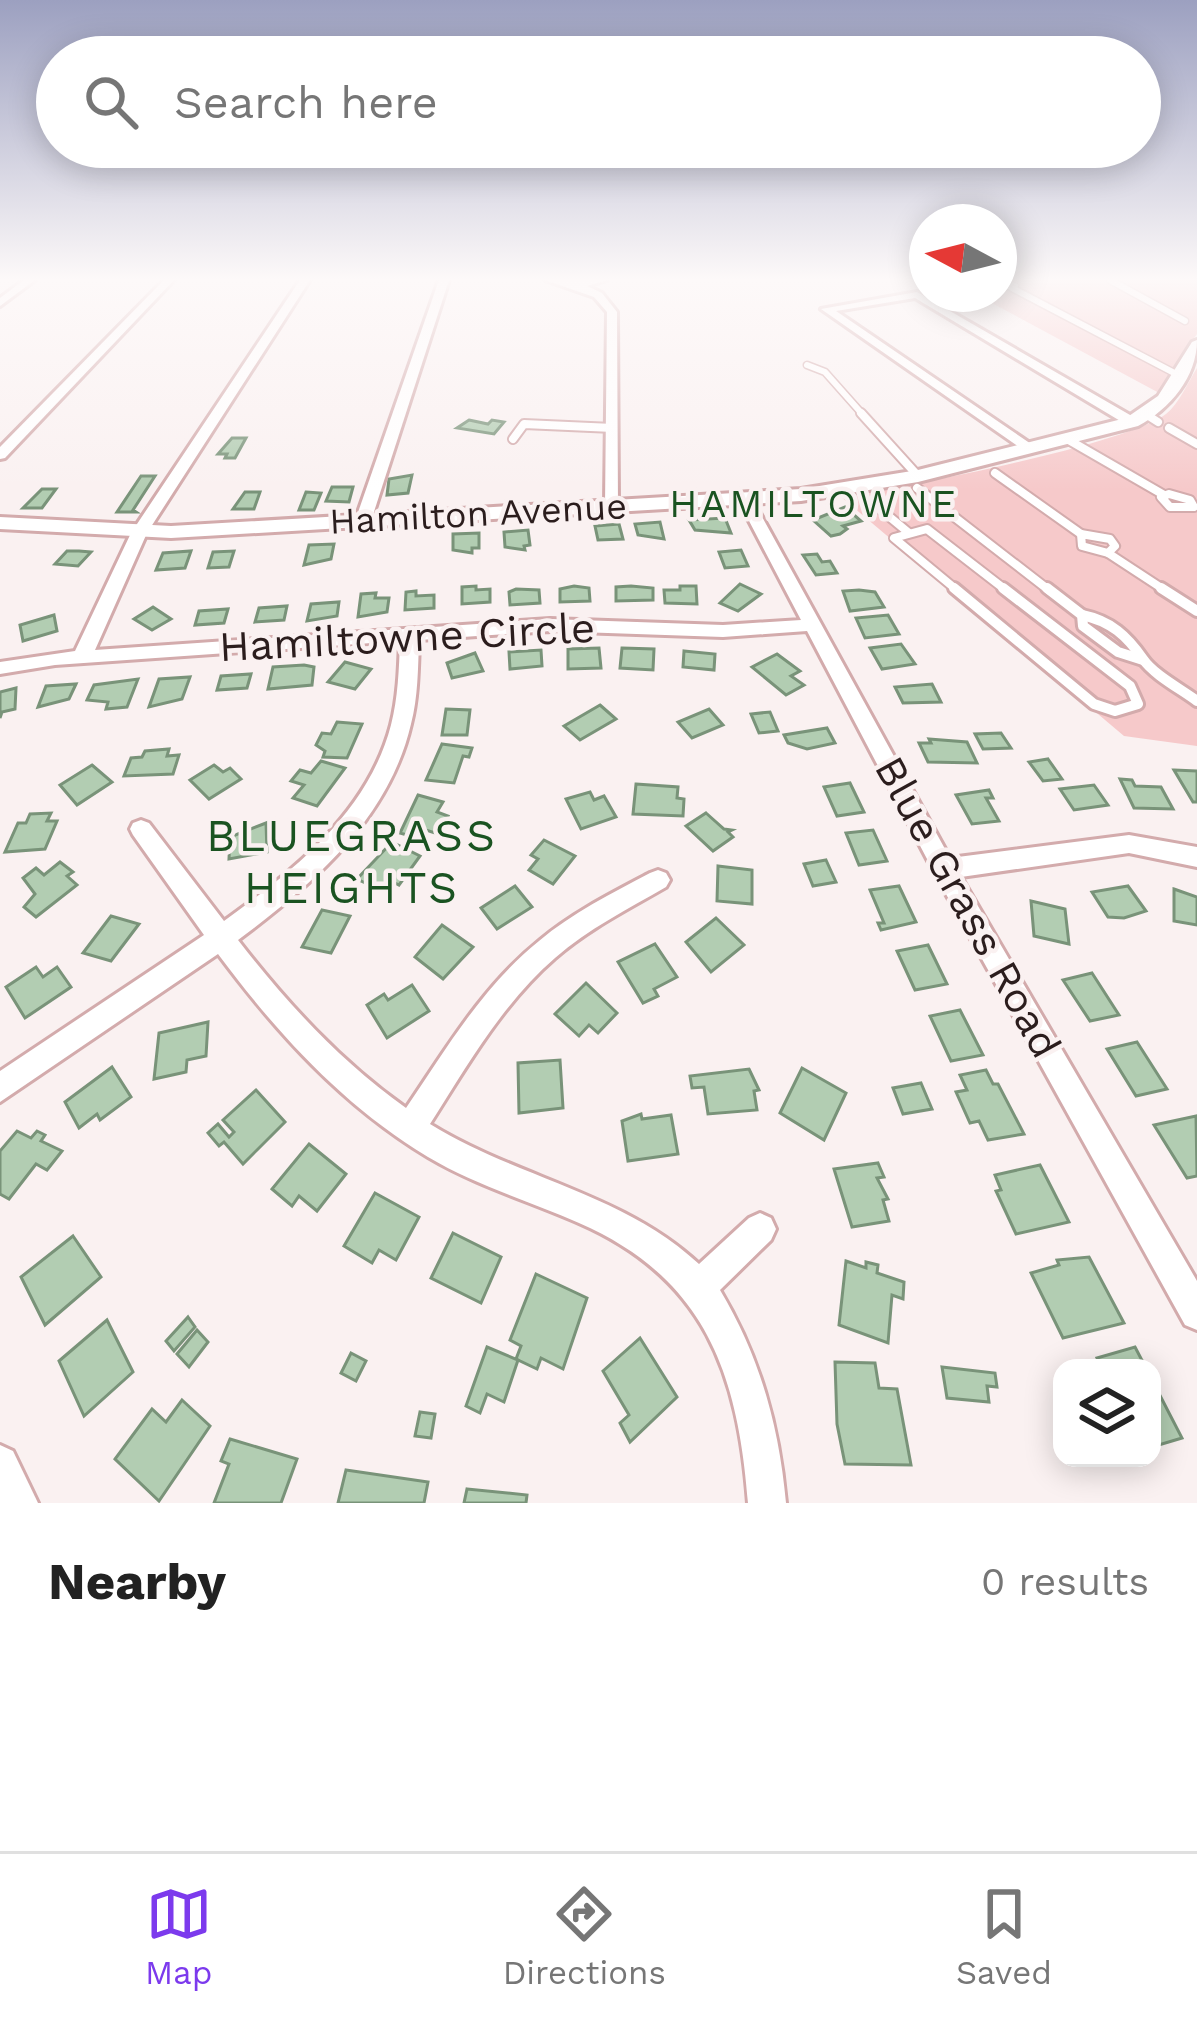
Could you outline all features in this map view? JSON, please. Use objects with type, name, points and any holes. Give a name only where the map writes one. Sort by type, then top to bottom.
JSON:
[{"type":"street","points":[[0,454],[101,350]]},
{"type":"street","points":[[82,657],[139,533],[259,350]]},
{"type":"street","points":[[364,521],[421,350]]},
{"type":"street","points":[[612,350],[613,506]]},
{"type":"street","points":[[886,350],[1030,448]]},
{"type":"street","points":[[1017,350],[1146,420],[1186,376]]},
{"type":"street","name":"Hamilton Avenue","points":[[0,523],[139,533],[746,498],[866,497],[987,467],[1030,448],[1146,420]]},
{"type":"street","name":"Blue Grass Road","points":[[746,498],[944,869],[1197,1313]]},
{"type":"street","name":"Hamiltowne Circle","points":[[0,668],[82,657],[550,625],[723,632],[814,625]]},
{"type":"street","points":[[0,1088],[292,884],[366,802],[398,737],[410,636]]},
{"type":"street","points":[[141,829],[317,1052],[410,1128],[477,1166],[615,1224],[662,1252],[726,1329],[756,1414],[767,1503]]},
{"type":"street","points":[[944,869],[1113,845],[1149,846],[1197,857]]},
{"type":"street","points":[[410,1128],[489,1011],[534,960],[578,926],[658,880]]},
{"type":"street","points":[[696,1289],[760,1229]]},
{"type":"street","points":[[0,1464],[19,1503]]},
{"type":"lane","points":[[1135,350],[1186,376]]},
{"type":"lane","points":[[808,365],[825,372],[912,482],[1082,615],[1124,634],[1138,646],[1143,660]]},
{"type":"lane","points":[[513,439],[524,424],[613,428]]},
{"type":"lane","points":[[1169,428],[1197,444]]},
{"type":"lane","points":[[1067,439],[1164,495],[1160,500],[1166,506],[1193,512]]},
{"type":"lane","points":[[987,467],[1081,534],[1110,539],[1115,546],[1108,553]]},
{"type":"lane","points":[[866,497],[909,533]]},
{"type":"lane","points":[[927,529],[938,537],[1130,686],[1138,704],[1114,711],[1094,704],[895,538],[909,533],[927,529]]},
{"type":"lane","points":[[1081,534],[1082,546],[1108,553],[1197,611]]},
{"type":"lane","points":[[1082,615],[1084,626],[1098,638],[1119,653],[1143,660],[1197,701]]},
{"type":"shaded area","points":[[1079,350],[1186,350],[1161,394]]},
{"type":"shaded area","points":[[1197,368],[1197,746],[1124,736],[840,496],[1010,464],[1107,439],[1166,414]]},
{"type":"building","points":[[469,420],[504,422],[494,434],[457,428]]},
{"type":"building","points":[[232,438],[246,438],[235,458],[218,454]]},
{"type":"building","points":[[412,475],[408,493],[387,495],[389,479]]},
{"type":"building","points":[[141,476],[155,476],[136,512],[117,512]]},
{"type":"building","points":[[332,487],[353,487],[349,502],[326,501]]},
{"type":"building","points":[[42,489],[56,489],[42,508],[23,508]]},
{"type":"building","points":[[245,492],[260,492],[254,509],[233,509]]},
{"type":"building","points":[[306,492],[321,493],[314,510],[299,510]]},
{"type":"building","points":[[845,507],[861,521],[843,526],[847,529],[840,534],[831,536],[813,520]]},
{"type":"building","points":[[725,518],[731,533],[695,530],[689,520]]},
{"type":"building","points":[[660,522],[664,539],[638,535],[635,524]]},
{"type":"building","points":[[619,524],[623,539],[598,540],[595,526]]},
{"type":"building","points":[[528,530],[530,545],[525,550],[505,547],[504,532]]},
{"type":"building","points":[[479,533],[479,548],[472,548],[472,553],[453,550],[453,534]]},
{"type":"building","points":[[334,544],[331,559],[304,565],[309,545]]},
{"type":"building","points":[[741,550],[748,566],[725,568],[719,552]]},
{"type":"building","points":[[67,551],[91,552],[78,566],[55,564]]},
{"type":"building","points":[[191,551],[185,568],[156,570],[163,553]]},
{"type":"building","points":[[234,551],[229,567],[208,568],[213,552]]},
{"type":"building","points":[[817,554],[822,562],[830,561],[837,573],[816,575],[803,555]]},
{"type":"building","points":[[740,584],[761,594],[738,611],[720,603]]},
{"type":"building","points":[[476,586],[476,590],[490,589],[490,602],[462,604],[462,587]]},
{"type":"building","points":[[680,586],[696,586],[697,604],[665,603],[664,590],[680,590]]},
{"type":"building","points":[[616,587],[653,588],[653,600],[616,601]]},
{"type":"building","points":[[589,588],[590,601],[560,602],[560,589]]},
{"type":"building","points":[[539,590],[540,603],[510,605],[509,592]]},
{"type":"building","points":[[416,591],[416,596],[434,595],[434,608],[405,610],[406,592]]},
{"type":"building","points":[[843,591],[875,592],[884,607],[850,611]]},
{"type":"building","points":[[376,593],[375,598],[389,598],[387,612],[358,617],[361,594]]},
{"type":"building","points":[[339,602],[337,616],[307,621],[311,604]]},
{"type":"building","points":[[287,606],[284,620],[255,622],[259,608]]},
{"type":"building","points":[[153,607],[171,619],[152,630],[134,619]]},
{"type":"building","points":[[228,609],[224,623],[195,625],[199,611]]},
{"type":"building","points":[[54,615],[57,631],[23,641],[20,625]]},
{"type":"building","points":[[888,615],[899,634],[865,638],[856,618]]},
{"type":"building","points":[[901,644],[915,664],[882,669],[870,648]]},
{"type":"building","points":[[599,648],[601,668],[568,669],[568,649]]},
{"type":"building","points":[[622,648],[654,649],[653,670],[620,668]]},
{"type":"building","points":[[541,650],[542,666],[510,669],[509,652]]},
{"type":"building","points":[[684,651],[715,654],[714,670],[683,667]]},
{"type":"building","points":[[475,653],[483,671],[452,678],[447,663]]},
{"type":"building","points":[[777,654],[800,671],[791,676],[804,685],[786,695],[752,667]]},
{"type":"building","points":[[345,662],[371,669],[355,689],[328,682]]},
{"type":"building","points":[[273,667],[314,667],[312,685],[268,689]]},
{"type":"building","points":[[251,674],[247,688],[217,690],[221,676]]},
{"type":"building","points":[[190,677],[182,699],[149,707],[159,679]]},
{"type":"building","points":[[138,679],[127,707],[106,709],[108,702],[87,700],[94,685]]},
{"type":"building","points":[[76,684],[69,699],[38,707],[46,686]]},
{"type":"building","points":[[932,684],[941,702],[903,703],[895,687]]},
{"type":"building","points":[[16,688],[15,709],[2,712],[0,718],[0,692]]},
{"type":"building","points":[[600,705],[616,719],[580,740],[564,726]]},
{"type":"building","points":[[446,709],[470,710],[467,735],[442,735]]},
{"type":"building","points":[[709,709],[723,725],[692,738],[678,722]]},
{"type":"building","points":[[770,712],[778,731],[759,733],[751,714]]},
{"type":"building","points":[[337,722],[362,724],[347,758],[323,757],[325,751],[316,745],[322,733],[331,734]]},
{"type":"building","points":[[827,728],[835,743],[807,749],[788,743],[784,735]]},
{"type":"building","points":[[1001,733],[1011,748],[983,749],[975,734]]},
{"type":"building","points":[[929,739],[967,742],[977,763],[928,762],[919,743],[931,743]]},
{"type":"building","points":[[442,744],[472,748],[469,757],[463,756],[454,783],[426,780]]},
{"type":"building","points":[[169,749],[167,756],[179,755],[173,774],[124,776],[131,758]]},
{"type":"building","points":[[1048,759],[1062,779],[1043,781],[1029,762]]},
{"type":"building","points":[[321,761],[345,768],[317,806],[293,798],[304,785],[291,781],[300,770],[311,773]]},
{"type":"building","points":[[92,765],[112,782],[77,805],[60,785]]},
{"type":"building","points":[[214,765],[223,772],[230,768],[241,779],[209,799],[190,780]]},
{"type":"building","points":[[1174,770],[1197,771],[1197,802],[1193,802]]},
{"type":"building","points":[[1120,779],[1132,780],[1135,786],[1161,787],[1173,809],[1134,808]]},
{"type":"building","points":[[850,783],[864,812],[837,816],[824,787]]},
{"type":"building","points":[[636,784],[678,787],[677,798],[684,799],[683,816],[633,814]]},
{"type":"building","points":[[1094,785],[1108,805],[1074,810],[1060,789]]},
{"type":"building","points":[[989,790],[993,798],[986,798],[999,821],[972,824],[956,795]]},
{"type":"building","points":[[590,792],[594,800],[604,796],[616,817],[581,829],[566,799]]},
{"type":"building","points":[[418,795],[443,802],[437,812],[448,816],[438,834],[426,830],[421,839],[400,833]]},
{"type":"building","points":[[51,813],[47,821],[57,821],[45,849],[5,852],[18,823],[26,823],[30,814]]},
{"type":"building","points":[[706,813],[732,830],[728,832],[733,837],[713,851],[686,826]]},
{"type":"building","points":[[266,823],[267,852],[229,859],[230,837]]},
{"type":"building","points":[[873,830],[887,861],[859,865],[846,833]]},
{"type":"building","points":[[544,840],[575,856],[553,884],[529,870],[538,859],[531,855]]},
{"type":"building","points":[[392,842],[420,856],[399,885],[389,880],[380,890],[357,879]]},
{"type":"building","points":[[826,860],[836,882],[813,886],[804,864]]},
{"type":"building","points":[[60,862],[73,872],[67,876],[77,885],[36,917],[24,907],[35,894],[23,878],[36,868],[44,875]]},
{"type":"building","points":[[718,866],[752,870],[752,904],[717,901]]},
{"type":"building","points":[[515,886],[532,907],[497,929],[481,908]]},
{"type":"building","points":[[899,886],[916,922],[881,930],[878,923],[884,923],[870,890]]},
{"type":"building","points":[[1128,886],[1146,911],[1108,917],[1092,892]]},
{"type":"building","points":[[1174,889],[1197,897],[1197,925],[1174,921]]},
{"type":"building","points":[[1031,901],[1065,909],[1069,944],[1034,936]]},
{"type":"building","points":[[322,910],[350,916],[331,953],[302,947]]},
{"type":"building","points":[[111,916],[139,924],[111,961],[83,953]]},
{"type":"building","points":[[716,918],[744,945],[711,972],[686,942]]},
{"type":"building","points":[[442,925],[473,947],[443,979],[415,957]]},
{"type":"building","points":[[655,944],[677,977],[654,989],[658,996],[643,1003],[618,962]]},
{"type":"building","points":[[928,945],[947,984],[915,990],[897,951]]},
{"type":"building","points":[[36,967],[43,977],[57,967],[71,987],[25,1018],[6,987]]},
{"type":"building","points":[[1092,973],[1119,1015],[1090,1021],[1063,980]]},
{"type":"building","points":[[586,983],[617,1013],[598,1033],[589,1025],[579,1036],[555,1014]]},
{"type":"building","points":[[412,985],[429,1011],[387,1038],[367,1005],[384,994],[388,1000]]},
{"type":"building","points":[[960,1010],[983,1055],[951,1061],[930,1016]]},
{"type":"building","points":[[208,1022],[206,1056],[187,1060],[186,1072],[154,1079],[159,1033]]},
{"type":"building","points":[[1137,1042],[1167,1089],[1136,1096],[1107,1049]]},
{"type":"building","points":[[560,1060],[563,1108],[519,1113],[518,1063]]},
{"type":"building","points":[[112,1067],[131,1097],[100,1120],[97,1114],[79,1128],[65,1102]]},
{"type":"building","points":[[802,1068],[846,1093],[824,1140],[780,1113]]},
{"type":"building","points":[[749,1069],[759,1090],[754,1091],[757,1110],[708,1114],[704,1087],[692,1088],[690,1076]]},
{"type":"building","points":[[986,1070],[1024,1134],[988,1140],[979,1121],[970,1123],[956,1092],[967,1090],[960,1075]]},
{"type":"building","points":[[921,1083],[932,1109],[903,1114],[893,1088]]},
{"type":"building","points":[[256,1090],[285,1122],[243,1164],[224,1142],[219,1146],[208,1133],[218,1124],[229,1137],[234,1132],[223,1120]]},
{"type":"building","points":[[641,1114],[642,1119],[671,1115],[678,1154],[628,1161],[622,1121]]},
{"type":"building","points":[[1196,1116],[1197,1176],[1187,1178],[1154,1125]]},
{"type":"building","points":[[17,1131],[31,1138],[37,1131],[45,1135],[41,1141],[62,1151],[47,1170],[36,1164],[9,1199],[0,1194],[0,1151]]},
{"type":"building","points":[[309,1144],[346,1174],[317,1211],[299,1196],[292,1206],[272,1189]]},
{"type":"building","points":[[878,1163],[884,1177],[877,1178],[888,1199],[883,1200],[889,1221],[852,1227],[834,1169]]},
{"type":"building","points":[[1040,1165],[1069,1222],[1016,1234],[996,1191],[1001,1190],[995,1175]]},
{"type":"building","points":[[375,1193],[419,1217],[396,1260],[379,1250],[372,1263],[344,1246]]},
{"type":"building","points":[[453,1233],[501,1257],[481,1303],[431,1278]]},
{"type":"building","points":[[73,1236],[101,1277],[45,1325],[21,1277]]},
{"type":"building","points":[[1089,1257],[1124,1323],[1063,1338],[1031,1273],[1059,1265],[1057,1260]]},
{"type":"building","points":[[846,1261],[866,1268],[866,1262],[878,1265],[877,1273],[904,1282],[903,1299],[892,1295],[888,1343],[839,1325]]},
{"type":"building","points":[[536,1274],[587,1298],[563,1369],[541,1358],[537,1369],[516,1359],[521,1346],[510,1340]]},
{"type":"building","points":[[188,1317],[195,1327],[174,1351],[166,1341]]},
{"type":"building","points":[[107,1320],[133,1372],[84,1416],[59,1361]]},
{"type":"building","points":[[197,1330],[208,1342],[189,1367],[177,1354]]},
{"type":"building","points":[[640,1338],[677,1397],[630,1442],[620,1423],[629,1415],[603,1371]]},
{"type":"building","points":[[487,1347],[518,1360],[504,1402],[487,1394],[480,1413],[466,1406]]},
{"type":"building","points":[[1135,1347],[1141,1359],[1098,1359]]},
{"type":"building","points":[[351,1353],[366,1361],[356,1381],[341,1373]]},
{"type":"building","points":[[835,1362],[875,1363],[879,1388],[897,1389],[911,1465],[845,1464],[837,1424]]},
{"type":"building","points":[[942,1367],[995,1373],[997,1387],[987,1386],[989,1402],[947,1398]]},
{"type":"building","points":[[1161,1397],[1182,1438],[1161,1444]]},
{"type":"building","points":[[182,1400],[210,1426],[159,1501],[115,1459],[152,1409],[166,1422]]},
{"type":"building","points":[[420,1412],[435,1414],[431,1438],[415,1436]]},
{"type":"building","points":[[230,1439],[297,1459],[281,1503],[214,1503],[229,1464],[221,1461]]},
{"type":"building","points":[[346,1470],[428,1482],[424,1503],[338,1503]]},
{"type":"building","points":[[467,1489],[527,1495],[526,1503],[464,1503]]},
{"type":"district","name":"HAMILTOWNE","points":[[814,503]]},
{"type":"district","name":"BLUEGRASS HEIGHTS","points":[[352,861]]}]
